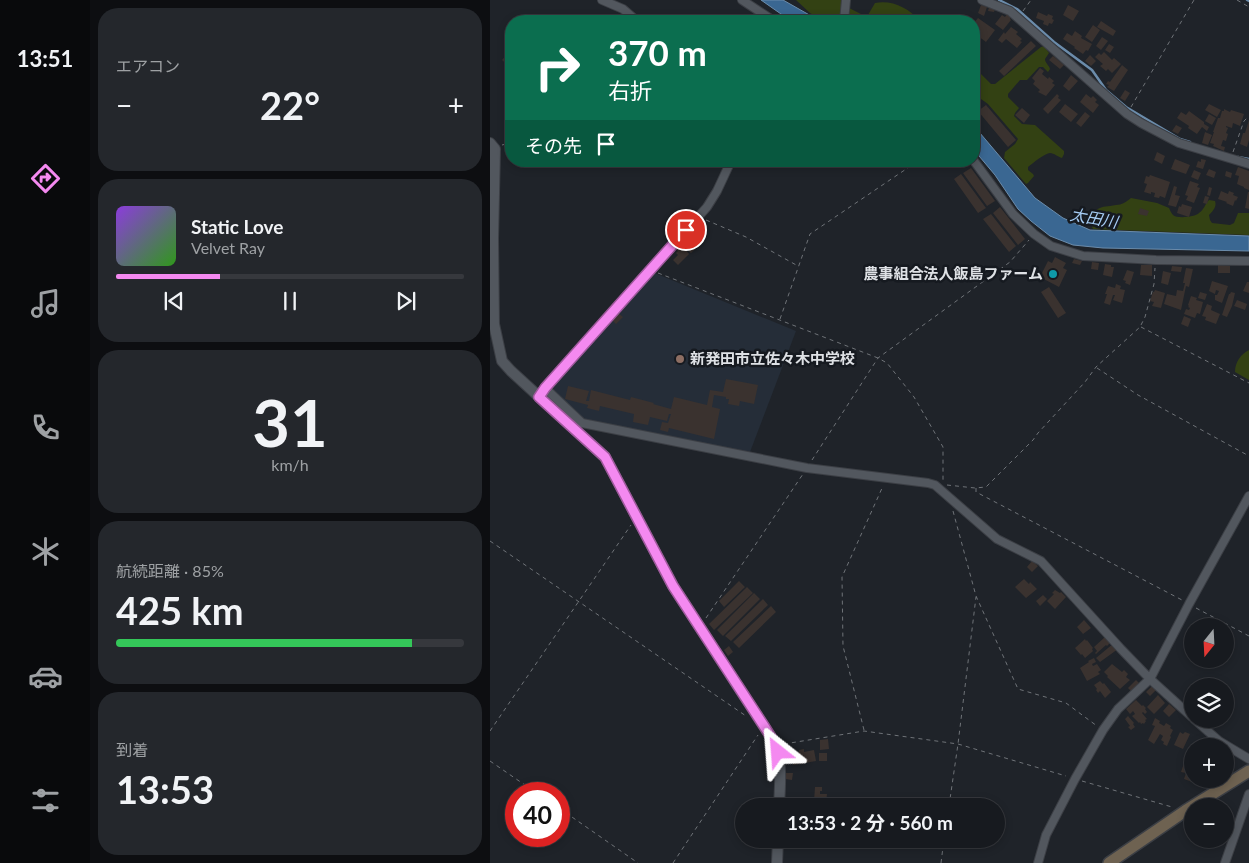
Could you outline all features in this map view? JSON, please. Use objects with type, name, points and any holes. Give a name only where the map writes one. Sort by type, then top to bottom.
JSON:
[{"type":"main road","points":[[1204,798],[1249,771]]},
{"type":"main road","points":[[1109,863],[1184,810]]},
{"type":"street","points":[[602,0],[623,9],[630,15]]},
{"type":"street","points":[[742,0],[765,15]]},
{"type":"street","points":[[845,15],[846,0]]},
{"type":"street","points":[[982,0],[1010,10],[1127,114],[1140,123],[1179,143],[1230,160],[1249,164]]},
{"type":"street","points":[[492,146],[492,322],[502,361],[511,371],[582,423],[808,468],[935,485],[997,539],[1041,561],[1121,649],[1184,710]]},
{"type":"street","points":[[542,392],[707,207],[728,167]]},
{"type":"street","points":[[978,167],[1021,223],[1051,246],[1083,256],[1156,260],[1249,261]]},
{"type":"street","points":[[542,392],[605,457],[673,586],[776,745],[780,782],[779,798]]},
{"type":"street","points":[[1038,863],[1046,835],[1103,730],[1118,709],[1150,679],[1249,496]]},
{"type":"street","points":[[1204,728],[1219,741],[1249,759]]},
{"type":"street","points":[[1225,863],[1249,794]]},
{"type":"street","points":[[777,863],[778,848]]},
{"type":"path","points":[[1017,17],[1031,0]]},
{"type":"path","points":[[1127,114],[1194,0]]},
{"type":"path","points":[[1237,0],[1249,7]]},
{"type":"path","points":[[1230,160],[1244,121],[1249,116]]},
{"type":"path","points":[[492,146],[505,144]]},
{"type":"path","points":[[780,320],[810,234],[909,167]]},
{"type":"path","points":[[698,217],[746,237],[798,266]]},
{"type":"path","points":[[700,627],[808,468],[878,358],[1010,262],[1034,234]]},
{"type":"path","points":[[651,270],[887,363],[914,397],[943,447],[943,485],[976,488],[986,487],[1033,440],[1096,367],[1140,327],[1145,318],[1154,284],[1156,260]]},
{"type":"path","points":[[1140,327],[1249,384]]},
{"type":"path","points":[[1096,367],[1138,395],[1249,456]]},
{"type":"path","points":[[864,731],[843,646],[842,577],[887,478]]},
{"type":"path","points":[[976,488],[976,492],[1249,636]]},
{"type":"path","points":[[950,499],[976,596],[1018,689],[1066,702],[1103,730]]},
{"type":"path","points":[[490,731],[637,518]]},
{"type":"path","points":[[490,540],[748,717]]},
{"type":"path","points":[[950,798],[976,596]]},
{"type":"path","points":[[673,863],[764,726]]},
{"type":"path","points":[[776,745],[864,731],[958,744],[1184,810]]},
{"type":"path","points":[[490,761],[521,782]]},
{"type":"path","points":[[570,816],[638,863]]},
{"type":"path","points":[[941,863],[943,848]]},
{"type":"shaded area","name":"新発田市立佐々木中学校","points":[[652,272],[796,331],[750,452],[584,421],[549,387]]},
{"type":"green space","points":[[796,0],[844,0],[844,5],[863,15],[814,15]]},
{"type":"green space","points":[[882,2],[900,6],[913,15],[868,15],[875,3]]},
{"type":"green space","points":[[1044,46],[1049,53],[1045,59],[1050,69],[1048,72],[1043,67],[1039,67],[1027,80],[1020,80],[1008,94],[1008,97],[1019,108],[1014,116],[1022,124],[1035,125],[1064,151],[1064,154],[1062,158],[1048,153],[1033,163],[1028,167],[1028,170],[1034,176],[1026,184],[1004,158],[1005,152],[1018,139],[988,104],[980,98],[980,73],[991,84],[995,84]]},
{"type":"green space","points":[[1131,198],[1157,203],[1169,208],[1175,216],[1182,217],[1197,214],[1209,200],[1215,201],[1215,207],[1209,215],[1212,223],[1230,225],[1234,223],[1238,213],[1249,213],[1249,235],[1093,229],[1096,210],[1122,204]]},
{"type":"green space","points":[[1249,350],[1249,380],[1235,372],[1239,359]]},
{"type":"water","points":[[761,0],[783,0],[809,15],[782,15]]},
{"type":"water","name":"太田川","points":[[980,133],[1035,198],[1063,218],[1090,230],[1249,236],[1249,251],[1103,248],[1073,245],[1050,236],[1031,221],[1018,209],[995,175],[980,157]]},
{"type":"building","points":[[981,5],[987,7],[984,16],[978,13]]},
{"type":"building","points":[[1068,5],[1079,11],[1073,21],[1063,15]]},
{"type":"building","points":[[989,7],[995,9],[994,12],[988,11]]},
{"type":"building","points":[[1038,12],[1047,16],[1048,14],[1053,16],[1052,24],[1049,23],[1048,26],[1043,24],[1044,21],[1036,18]]},
{"type":"building","points":[[1007,14],[1011,17],[1011,20],[1003,30],[995,24],[1002,15],[1005,17]]},
{"type":"building","points":[[980,19],[995,30],[986,42],[980,38]]},
{"type":"building","points":[[1101,21],[1116,31],[1113,36],[1097,27]]},
{"type":"building","points":[[1093,25],[1100,30],[1092,42],[1085,37]]},
{"type":"building","points":[[1011,27],[1018,32],[1016,34],[1022,39],[1017,48],[1006,39],[1002,43],[998,40]]},
{"type":"building","points":[[1075,31],[1082,36],[1081,38],[1092,44],[1088,51],[1086,50],[1083,54],[1063,39],[1067,33],[1072,36]]},
{"type":"building","points":[[1102,37],[1108,41],[1101,50],[1096,46]]},
{"type":"building","points":[[1031,41],[1036,46],[1004,76],[999,71]]},
{"type":"building","points":[[1109,44],[1114,47],[1110,53],[1105,50]]},
{"type":"building","points":[[1104,52],[1112,60],[1114,58],[1121,64],[1112,73],[1100,66],[1103,64],[1095,57],[1099,53],[1101,55]]},
{"type":"building","points":[[1090,55],[1096,61],[1091,66],[1085,61]]},
{"type":"building","points":[[1053,56],[1064,65],[1060,69],[1049,60]]},
{"type":"building","points":[[1122,65],[1128,70],[1114,91],[1107,87],[1109,85],[1106,84],[1108,81],[1110,82]]},
{"type":"building","points":[[1040,68],[1044,71],[1042,74],[1054,81],[1052,83],[1055,85],[1046,96],[1038,92],[1040,90],[1033,84],[1035,81],[1032,78]]},
{"type":"building","points":[[1071,75],[1078,81],[1069,91],[1063,86]]},
{"type":"building","points":[[1125,90],[1130,93],[1125,101],[1120,98]]},
{"type":"building","points":[[1057,94],[1061,100],[1048,114],[1043,109]]},
{"type":"building","points":[[1086,94],[1091,98],[1093,96],[1097,100],[1095,102],[1099,105],[1093,113],[1080,102]]},
{"type":"building","points":[[1065,104],[1078,114],[1071,122],[1059,112]]},
{"type":"building","points":[[1209,104],[1221,110],[1217,117],[1205,110]]},
{"type":"building","points":[[986,105],[1016,140],[1008,147],[980,113],[980,110]]},
{"type":"building","points":[[1022,108],[1030,115],[1024,123],[1015,115]]},
{"type":"building","points":[[1224,109],[1244,114],[1240,126],[1233,123],[1232,128],[1226,126],[1228,128],[1226,133],[1228,134],[1226,141],[1223,140],[1221,146],[1225,147],[1224,151],[1210,143],[1218,118],[1220,118]]},
{"type":"building","points":[[1189,111],[1209,127],[1207,131],[1202,127],[1197,134],[1177,118],[1181,112],[1186,115]]},
{"type":"building","points":[[1085,112],[1090,116],[1081,127],[1076,123]]},
{"type":"building","points":[[1209,114],[1216,118],[1212,125],[1205,121]]},
{"type":"building","points":[[1249,120],[1249,140],[1247,147],[1240,144]]},
{"type":"building","points":[[1176,125],[1182,128],[1178,134],[1172,131]]},
{"type":"building","points":[[1205,132],[1212,135],[1208,145],[1202,143]]},
{"type":"building","points":[[1157,152],[1165,156],[1162,164],[1154,160]]},
{"type":"building","points":[[1175,159],[1190,165],[1186,174],[1171,169]]},
{"type":"building","points":[[1201,159],[1206,160],[1203,169],[1196,167],[1198,161],[1201,162]]},
{"type":"building","points":[[1238,167],[1249,171],[1249,190],[1237,184],[1239,176],[1235,175]]},
{"type":"building","points":[[971,168],[995,201],[987,206],[963,173]]},
{"type":"building","points":[[1209,169],[1216,172],[1214,178],[1206,175]]},
{"type":"building","points":[[1194,170],[1201,173],[1198,180],[1191,177]]},
{"type":"building","points":[[1226,171],[1232,173],[1231,178],[1225,176]]},
{"type":"building","points":[[961,174],[986,208],[978,213],[954,179]]},
{"type":"building","points":[[1150,175],[1170,182],[1165,198],[1160,196],[1159,198],[1154,197],[1155,193],[1144,192],[1147,184],[1144,183],[1146,176],[1149,177]]},
{"type":"building","points":[[1190,181],[1199,184],[1197,187],[1200,188],[1194,203],[1186,200],[1188,196],[1185,195]]},
{"type":"building","points":[[1174,186],[1177,187],[1175,195],[1180,196],[1176,207],[1168,205]]},
{"type":"building","points":[[1209,187],[1212,188],[1210,196],[1207,195]]},
{"type":"building","points":[[1221,191],[1228,194],[1229,191],[1238,197],[1233,206],[1218,199]]},
{"type":"building","points":[[1249,192],[1249,209],[1245,208]]},
{"type":"building","points":[[1205,196],[1209,197],[1207,204],[1203,203]]},
{"type":"building","points":[[1182,204],[1192,207],[1189,217],[1177,213],[1179,206],[1181,207]]},
{"type":"building","points":[[1000,207],[1025,239],[1018,245],[993,213]]},
{"type":"building","points":[[1140,208],[1149,211],[1147,216],[1138,214]]},
{"type":"building","points":[[991,214],[1016,246],[1009,252],[983,219]]},
{"type":"building","points":[[688,234],[698,246],[691,253],[687,250],[690,247],[687,245],[686,247],[680,242]]},
{"type":"building","points":[[682,245],[689,254],[678,265],[673,260],[678,255],[676,253],[677,250]]},
{"type":"building","name":"農事組合法人飯島ファーム","points":[[1055,257],[1066,263],[1063,268],[1067,270],[1059,287],[1040,277],[1048,261],[1052,263]]},
{"type":"building","points":[[1074,259],[1082,261],[1080,265],[1072,263]]},
{"type":"building","points":[[1092,262],[1099,263],[1098,270],[1091,269]]},
{"type":"building","points":[[1105,264],[1114,267],[1112,277],[1103,275]]},
{"type":"building","points":[[1141,265],[1152,265],[1152,276],[1140,275]]},
{"type":"building","points":[[1218,265],[1230,266],[1230,273],[1218,273]]},
{"type":"building","points":[[1172,266],[1182,267],[1181,272],[1171,271]]},
{"type":"building","points":[[1186,268],[1193,269],[1189,287],[1186,286],[1181,310],[1164,304],[1167,294],[1176,296],[1177,290],[1183,291]]},
{"type":"building","points":[[1127,270],[1134,272],[1130,285],[1123,280]]},
{"type":"building","points":[[1163,271],[1171,273],[1168,285],[1161,283]]},
{"type":"building","points":[[1212,281],[1228,286],[1222,303],[1215,300],[1215,295],[1219,291],[1216,290],[1215,294],[1209,291]]},
{"type":"building","points":[[1247,282],[1249,282],[1249,293],[1243,291]]},
{"type":"building","points":[[1116,284],[1121,286],[1120,289],[1125,290],[1122,303],[1113,300],[1115,295],[1113,295],[1110,305],[1104,303],[1108,286],[1115,288]]},
{"type":"building","points":[[1049,287],[1066,313],[1058,318],[1041,292]]},
{"type":"building","points":[[1155,290],[1165,293],[1161,308],[1152,306],[1154,302],[1150,301]]},
{"type":"building","points":[[1200,292],[1207,294],[1205,300],[1198,298]]},
{"type":"building","points":[[1231,292],[1235,293],[1227,317],[1222,315]]},
{"type":"building","points":[[1191,296],[1203,302],[1200,314],[1197,313],[1195,318],[1184,314],[1186,309],[1189,310],[1190,308],[1188,305]]},
{"type":"building","points":[[1237,300],[1247,304],[1245,310],[1234,306]]},
{"type":"building","points":[[1207,304],[1212,306],[1211,310],[1220,314],[1216,324],[1205,320],[1206,317],[1202,316]]},
{"type":"building","points":[[618,313],[623,317],[616,324],[612,320]]},
{"type":"building","points":[[1184,316],[1191,319],[1188,327],[1181,324]]},
{"type":"building","points":[[726,379],[758,385],[754,404],[740,401],[739,406],[728,404],[729,399],[726,399],[726,397],[714,395],[712,407],[720,409],[714,439],[669,428],[668,432],[660,430],[662,422],[668,423],[671,414],[669,414],[667,421],[650,417],[648,425],[633,422],[634,414],[600,406],[599,411],[587,408],[588,405],[565,399],[568,386],[589,391],[586,401],[589,401],[591,390],[630,400],[631,397],[671,409],[674,397],[707,405],[710,390],[723,392]]},
{"type":"building","points":[[1032,561],[1038,566],[1032,572],[1027,567]]},
{"type":"building","points":[[1024,579],[1037,589],[1026,598],[1015,587]]},
{"type":"building","points":[[739,581],[745,587],[724,607],[719,601]]},
{"type":"building","points":[[747,587],[753,593],[714,630],[709,624]]},
{"type":"building","points":[[1055,590],[1061,592],[1066,597],[1055,609],[1047,601],[1054,594],[1052,593]]},
{"type":"building","points":[[754,593],[760,599],[723,636],[717,630]]},
{"type":"building","points":[[1043,595],[1047,599],[1040,606],[1036,601]]},
{"type":"building","points":[[763,599],[768,605],[731,641],[725,636]]},
{"type":"building","points":[[771,606],[776,612],[739,648],[733,642]]},
{"type":"building","points":[[1084,620],[1091,628],[1083,634],[1077,627]]},
{"type":"building","points":[[1105,637],[1111,642],[1096,654],[1097,651],[1094,647]]},
{"type":"building","points":[[1085,639],[1093,648],[1093,651],[1085,658],[1075,648]]},
{"type":"building","points":[[1114,643],[1118,649],[1100,662],[1096,658]]},
{"type":"building","points":[[729,646],[733,652],[728,656],[724,650]]},
{"type":"building","points":[[1094,658],[1096,662],[1092,664],[1093,666],[1097,664],[1101,670],[1098,672],[1100,674],[1087,681],[1080,668]]},
{"type":"building","points":[[1112,664],[1122,672],[1124,670],[1128,674],[1126,677],[1130,680],[1120,689],[1104,672]]},
{"type":"building","points":[[1136,680],[1140,684],[1132,692],[1128,688]]},
{"type":"building","points":[[1100,681],[1111,692],[1105,698],[1100,691],[1098,693],[1094,685]]},
{"type":"building","points":[[1152,686],[1156,690],[1150,696],[1146,692]]},
{"type":"building","points":[[1158,695],[1165,703],[1154,714],[1147,707]]},
{"type":"building","points":[[1136,700],[1146,708],[1147,712],[1145,714],[1142,713],[1147,719],[1144,724],[1139,723],[1132,716],[1135,714],[1133,711],[1130,714],[1126,709]]},
{"type":"building","points":[[1169,704],[1176,710],[1169,717],[1163,711]]},
{"type":"building","points":[[1128,716],[1135,727],[1131,730],[1125,719]]},
{"type":"building","points":[[1155,718],[1164,726],[1166,723],[1171,726],[1170,728],[1173,730],[1167,746],[1163,744],[1164,742],[1161,740],[1163,736],[1160,734],[1154,744],[1148,740],[1155,726],[1152,725]]},
{"type":"building","points":[[1180,732],[1190,734],[1188,738],[1184,738],[1183,749],[1174,745]]},
{"type":"building","points":[[828,739],[829,749],[820,750],[820,740]]},
{"type":"building","points":[[804,749],[804,752],[814,750],[816,761],[793,765],[793,753]]},
{"type":"building","points":[[819,753],[827,753],[827,761],[819,761]]},
{"type":"building","points":[[786,773],[793,773],[792,780],[785,779]]},
{"type":"building","points":[[815,787],[822,787],[820,794],[827,794],[827,798],[814,798]]},
{"type":"waterway","points":[[999,0],[1017,9],[1054,42],[1092,70],[1106,90],[1126,107],[1180,139],[1190,142]]},
{"type":"waterway","points":[[1238,157],[1249,159]]},
{"type":"place","name":"農事組合法人飯島ファーム","points":[[1053,274]]},
{"type":"place","name":"新発田市立佐々木中学校","points":[[680,359]]},
{"type":"route","points":[[686,230],[539,397],[605,457],[673,586],[764,726],[776,745],[778,752]]}]
